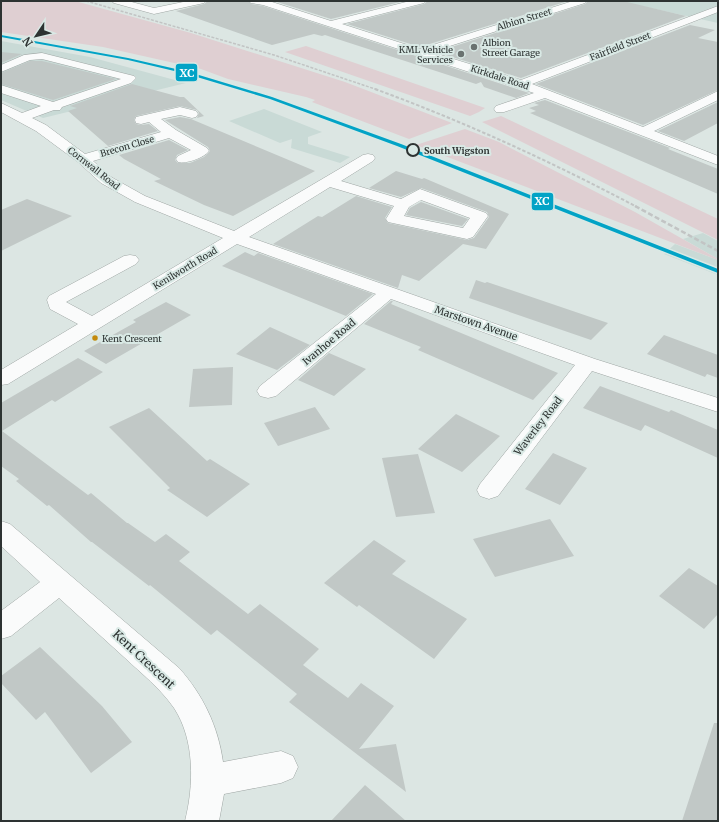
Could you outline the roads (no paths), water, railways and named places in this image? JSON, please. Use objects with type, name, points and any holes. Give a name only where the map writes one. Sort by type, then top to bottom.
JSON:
[{"type":"street","points":[[117,1],[171,16]]},
{"type":"street","points":[[154,12],[201,1]]},
{"type":"street","name":"Kirkdale Road","points":[[254,1],[268,2],[267,4],[521,84],[718,161]]},
{"type":"street","points":[[331,24],[421,1]]},
{"type":"street","name":"Albion Street","points":[[420,52],[582,1]]},
{"type":"street","name":"Fairfield Street","points":[[521,84],[718,9]]},
{"type":"street","points":[[1,69],[28,57],[42,56],[130,78],[127,81],[56,107],[22,117]]},
{"type":"street","points":[[1,90],[56,107]]},
{"type":"street","points":[[500,109],[546,93]]},
{"type":"street","points":[[643,132],[718,95]]},
{"type":"street","name":"Cornwall Road","points":[[1,107],[41,128],[83,159],[106,180],[140,200],[236,238]]},
{"type":"street","name":"Brecon Close","points":[[183,159],[202,151],[146,119],[168,113],[180,112],[192,114]]},
{"type":"street","name":"Brecon Close","points":[[83,159],[171,133]]},
{"type":"street","name":"Kenilworth Road","points":[[1,379],[368,158]]},
{"type":"street","points":[[329,182],[403,204],[420,194],[480,216],[466,234],[394,219],[403,204]]},
{"type":"street","name":"Marstown Avenue","points":[[236,238],[588,362],[718,405]]},
{"type":"street","points":[[92,324],[57,305],[56,300],[130,260]]},
{"type":"street","name":"Ivanhoe Road","points":[[268,391],[389,292]]},
{"type":"street","name":"Waverley Road","points":[[489,490],[588,362]]},
{"type":"street","name":"Kent Crescent","points":[[1,531],[168,678],[187,701],[199,727],[206,751],[208,781],[206,810],[202,821]]},
{"type":"street","points":[[1,627],[60,582]]},
{"type":"street","points":[[208,781],[282,767]]},
{"type":"railway","points":[[86,1],[274,55],[378,90]]},
{"type":"railway","points":[[375,89],[475,129],[573,174],[637,207]]},
{"type":"railway","points":[[635,206],[718,251]]},
{"type":"place","name":"Albion Street Garage","points":[[474,47]]},
{"type":"place","name":"KML Vehicle Services","points":[[461,54]]},
{"type":"place","name":"South Wigston","points":[[413,150]]},
{"type":"place","name":"Kent Crescent","points":[[95,338]]}]
